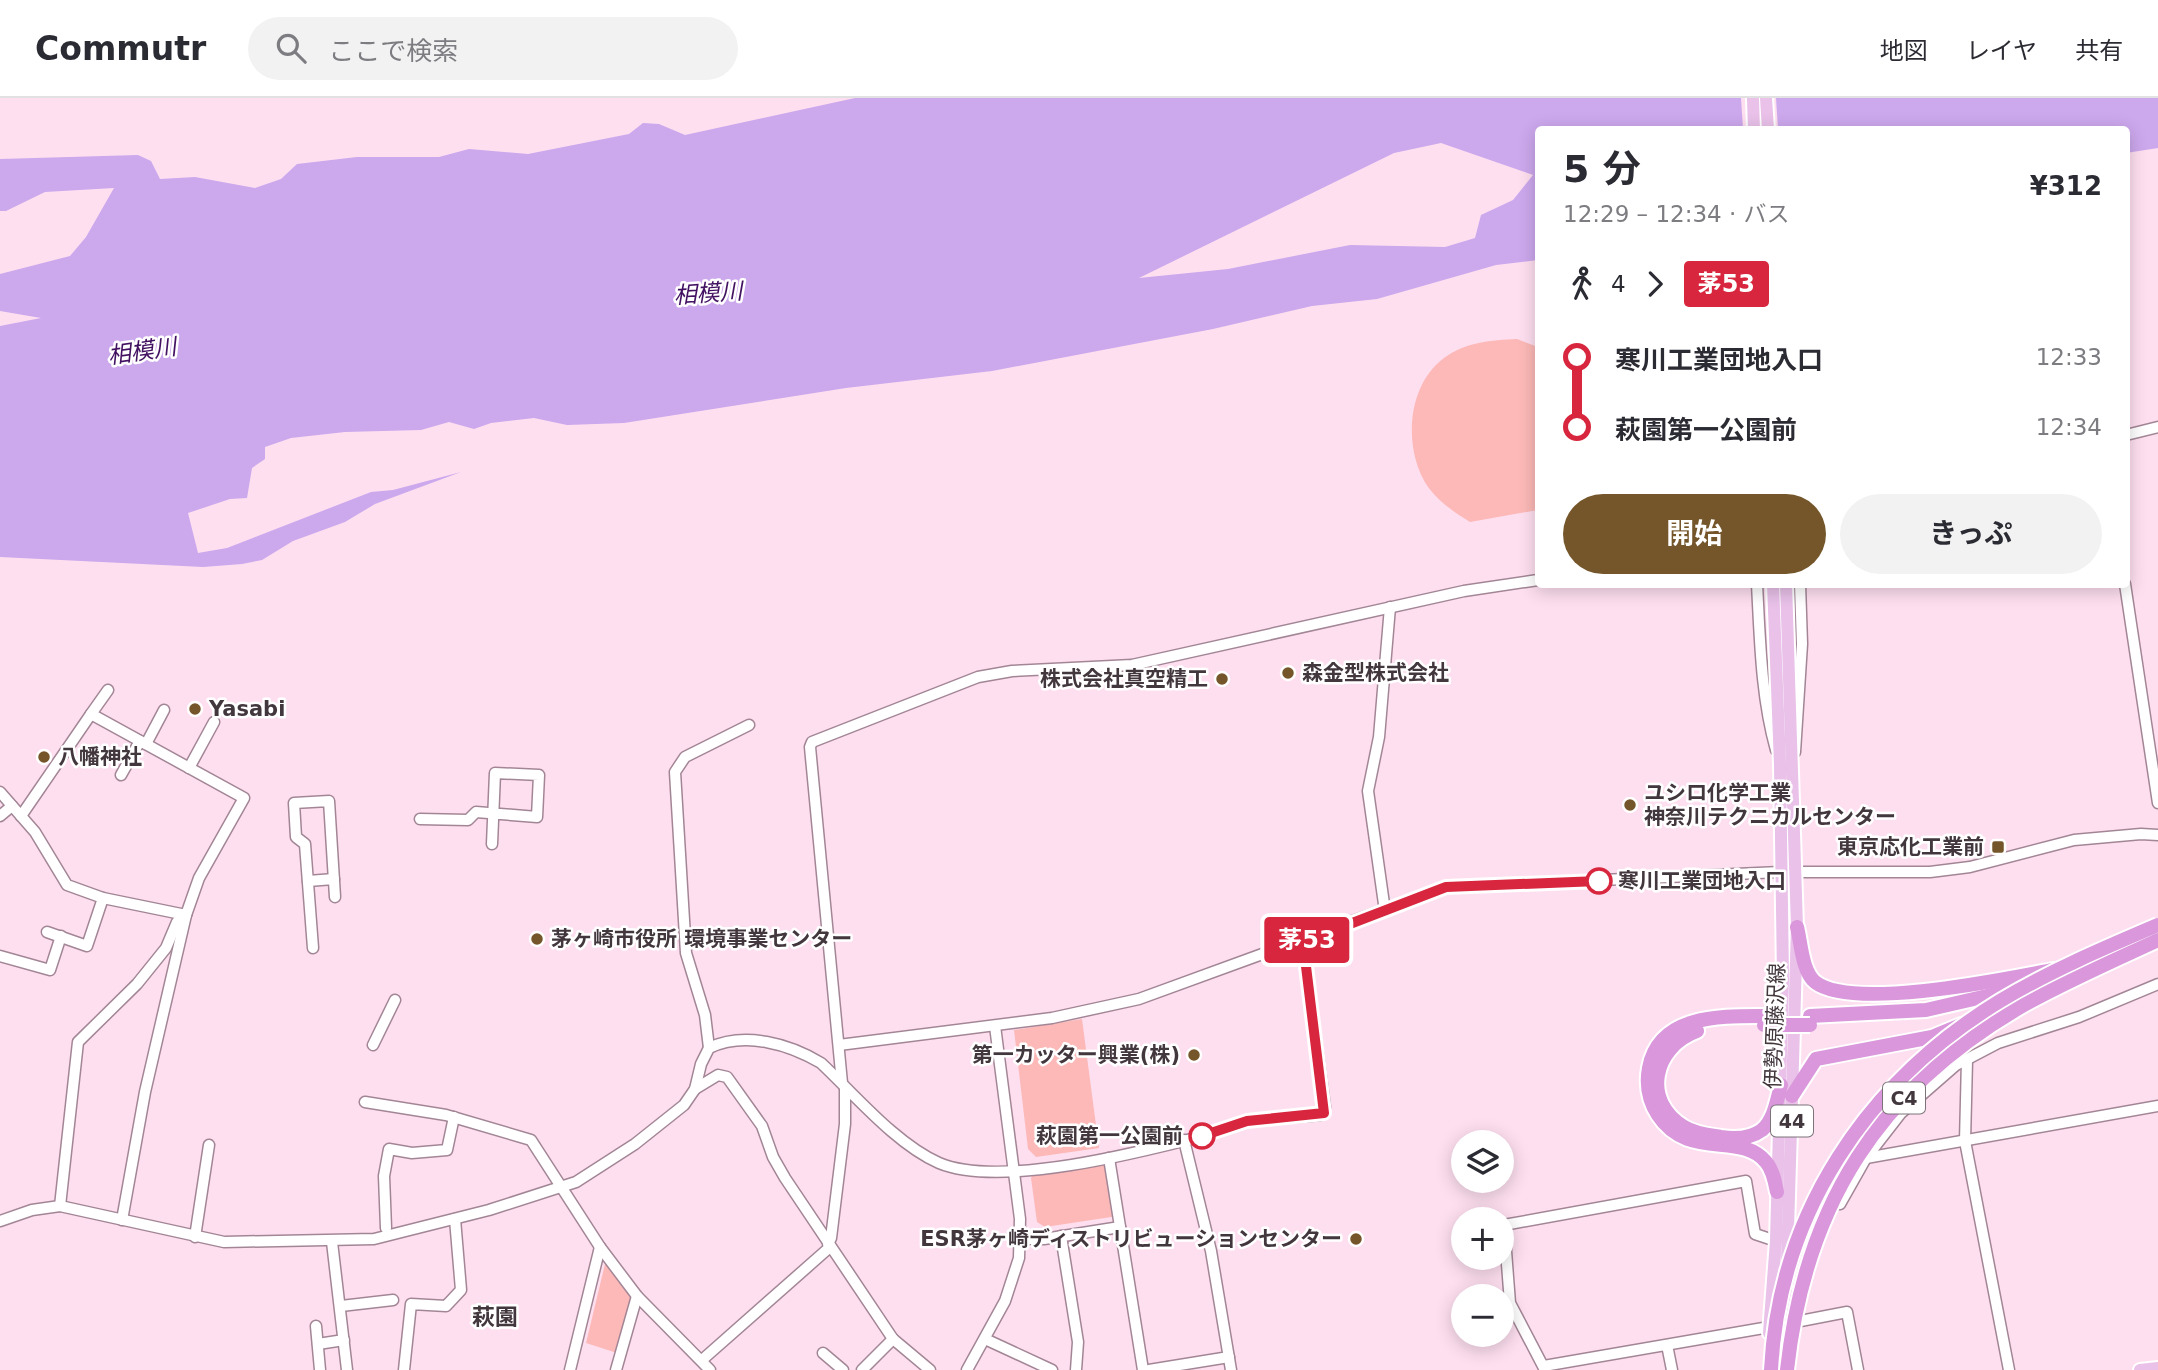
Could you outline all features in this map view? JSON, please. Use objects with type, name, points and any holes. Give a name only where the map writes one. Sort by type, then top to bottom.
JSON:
[{"type":"highway","points":[[1810,1021],[1926,1010],[2008,992],[2158,922]]},
{"type":"highway","name":"C4","points":[[1770,1370],[1778,1310],[1801,1228],[1825,1178],[1872,1108],[1931,1049],[1999,1002],[2158,922]]},
{"type":"highway","points":[[1797,927],[1810,975],[1825,987],[1844,991],[1931,990],[2059,969]]},
{"type":"highway","points":[[1792,1096],[1815,1059],[1932,1037],[2158,941]]},
{"type":"highway","name":"C4","points":[[1785,1370],[1800,1287],[1818,1233],[1846,1175],[1891,1112],[1930,1072],[1976,1036],[2049,991],[2158,941]]},
{"type":"highway","points":[[1777,1192],[1770,1168],[1757,1154],[1701,1144],[1670,1130],[1656,1112],[1649,1090],[1650,1062],[1660,1043],[1673,1031],[1708,1018],[1895,1023],[2023,999]]},
{"type":"highway","points":[[1765,1021],[1707,1028],[1681,1038],[1670,1047],[1662,1062],[1657,1075],[1659,1092],[1667,1111],[1684,1127],[1715,1136],[1742,1138],[1756,1133],[1769,1122],[1781,1086]]},
{"type":"main road","points":[[1753,98],[1754,126]]},
{"type":"main road","points":[[1766,98],[1768,126]]},
{"type":"main road","name":"44","points":[[1773,588],[1785,726]]},
{"type":"main road","name":"44","points":[[1785,726],[1786,588]]},
{"type":"main road","name":"伊勢原藤沢線","points":[[1770,1370],[1769,1327],[1776,1241],[1781,1086],[1783,979],[1780,764],[1785,726]]},
{"type":"main road","name":"伊勢原藤沢線","points":[[1785,726],[1793,769],[1797,927],[1785,1370]]},
{"type":"main road","points":[[2140,1370],[2158,1368]]},
{"type":"street","points":[[2130,434],[2158,427]]},
{"type":"street","points":[[702,1360],[829,1246],[831,1238],[845,1124],[844,1085],[810,747],[812,742],[978,677],[1013,671],[1132,665],[1390,607],[1535,580]]},
{"type":"street","points":[[1757,588],[1769,726],[1780,764]]},
{"type":"street","points":[[1793,769],[1800,718],[1800,588]]},
{"type":"street","points":[[2126,588],[2158,803]]},
{"type":"street","points":[[1385,911],[1368,791],[1379,737],[1390,607]]},
{"type":"street","points":[[21,816],[108,690]]},
{"type":"street","points":[[121,775],[164,710]]},
{"type":"street","points":[[91,714],[244,799],[200,878],[186,915],[145,1092],[122,1220]]},
{"type":"street","points":[[188,768],[214,722]]},
{"type":"street","points":[[0,1221],[32,1210],[60,1206],[224,1242],[332,1242],[374,1239],[563,1188],[653,1130],[684,1105],[695,1089],[701,1064],[709,1048],[705,1015],[686,954],[675,772],[685,757],[749,725]]},
{"type":"street","points":[[420,819],[468,820],[476,811],[493,813],[537,817],[539,775],[495,773],[493,813],[492,844]]},
{"type":"street","points":[[0,792],[35,832],[63,881],[103,898],[186,915]]},
{"type":"street","points":[[313,948],[305,844],[296,837],[294,803],[328,801],[335,897]]},
{"type":"street","points":[[0,816],[12,806]]},
{"type":"street","points":[[839,1045],[995,1026],[1094,1010],[1139,999],[1303,942],[1446,887],[1780,872],[1930,872],[1970,867],[2074,840],[2158,835]]},
{"type":"street","points":[[308,881],[334,879]]},
{"type":"street","points":[[47,932],[87,946],[103,898]]},
{"type":"street","points":[[60,1206],[78,1042],[137,984],[166,948],[177,922],[186,915]]},
{"type":"street","points":[[0,956],[50,970],[61,936]]},
{"type":"street","points":[[709,1048],[737,1038],[753,1039],[809,1056],[911,1146],[937,1162],[963,1171],[1014,1170],[1109,1158],[1247,1121],[1324,1113],[1303,942]]},
{"type":"street","points":[[1787,1251],[1803,1248],[1822,1236],[1866,1158],[1910,1105],[1936,1080],[1967,1060],[1973,1053],[2079,1017],[2158,984]]},
{"type":"street","points":[[373,1045],[395,1000]]},
{"type":"street","points":[[967,1370],[1014,1279],[1021,1239],[995,1026]]},
{"type":"street","points":[[1967,1060],[1965,1141],[2009,1370]]},
{"type":"street","points":[[695,1089],[718,1076],[727,1077],[762,1126],[773,1157],[829,1246],[893,1339],[930,1370]]},
{"type":"street","points":[[365,1101],[454,1117],[531,1140],[600,1247],[637,1296],[710,1370]]},
{"type":"street","points":[[1866,1158],[2158,1106]]},
{"type":"street","points":[[386,1228],[384,1176],[389,1149],[412,1153],[447,1150],[454,1117]]},
{"type":"street","points":[[1184,1140],[1211,1251],[1231,1370]]},
{"type":"street","points":[[195,1237],[209,1144]]},
{"type":"street","points":[[1109,1158],[1143,1370]]},
{"type":"street","points":[[1776,1241],[1755,1234],[1746,1181],[1504,1225],[1510,1303],[1545,1368],[1847,1312],[1858,1370]]},
{"type":"street","points":[[404,1370],[411,1304],[446,1306],[461,1290],[455,1219]]},
{"type":"street","points":[[1021,1239],[1120,1227]]},
{"type":"street","points":[[1062,1236],[1078,1342],[1076,1370]]},
{"type":"street","points":[[332,1242],[347,1370]]},
{"type":"street","points":[[570,1370],[600,1247]]},
{"type":"street","points":[[616,1370],[637,1296]]},
{"type":"street","points":[[341,1306],[393,1300]]},
{"type":"street","points":[[316,1326],[320,1370]]},
{"type":"street","points":[[862,1370],[893,1339]]},
{"type":"street","points":[[985,1339],[1052,1370]]},
{"type":"street","points":[[318,1344],[344,1340]]},
{"type":"street","points":[[1667,1345],[1672,1370]]},
{"type":"street","points":[[823,1353],[843,1370]]},
{"type":"street","points":[[1149,1370],[1229,1357]]},
{"type":"shaded area","points":[[1517,339],[1535,346],[1535,511],[1470,522],[1428,487],[1415,455],[1412,419],[1422,385],[1431,370],[1444,358],[1461,348]]},
{"type":"shaded area","points":[[1082,1019],[1099,1148],[1036,1157],[1028,1149],[1014,1030]]},
{"type":"shaded area","points":[[1108,1163],[1118,1216],[1045,1227],[1037,1222],[1031,1178],[1034,1172]]},
{"type":"shaded area","points":[[605,1264],[609,1264],[631,1294],[633,1302],[617,1353],[586,1343]]},
{"type":"water","name":"相模川","points":[[855,98],[2158,98],[2158,148],[2130,152],[2130,126],[1535,126],[1535,260],[1496,265],[1377,299],[1312,306],[1213,329],[992,371],[846,388],[624,423],[567,425],[534,418],[491,423],[474,429],[449,422],[421,430],[345,432],[291,438],[265,447],[265,459],[252,468],[247,498],[230,499],[188,513],[198,553],[227,548],[371,492],[393,490],[461,472],[375,504],[345,522],[293,541],[262,560],[242,564],[203,567],[0,557],[0,326],[41,318],[0,311],[0,274],[70,256],[86,237],[114,188],[45,192],[6,211],[0,211],[0,159],[138,155],[151,161],[160,179],[195,177],[255,188],[281,179],[297,164],[357,157],[439,157],[469,149],[528,154],[629,134],[643,123],[659,124],[685,135]],"holes":[[[1441,143],[1533,175],[1513,200],[1481,215],[1475,238],[1445,247],[1350,245],[1228,269],[1139,278],[1394,153]]]},
{"type":"pier","points":[[1741,98],[1776,98],[1778,126],[1743,126]]},
{"type":"bus line","name":"茅53","points":[[1202,1136],[1247,1121],[1324,1113],[1303,942],[1446,887],[1599,881]]},
{"type":"place","name":"森金型株式会社","points":[[1288,673]]},
{"type":"place","name":"株式会社真空精工","points":[[1222,679]]},
{"type":"place","name":"Yasabi","points":[[195,709]]},
{"type":"place","name":"八幡神社","points":[[44,757]]},
{"type":"place","name":"ユシロ化学工業 神奈川テクニカルセンター","points":[[1630,805]]},
{"type":"place","name":"東京応化工業前","points":[[1998,847]]},
{"type":"place","name":"寒川工業団地入口","points":[[1599,881]]},
{"type":"place","name":"茅ヶ崎市役所 環境事業センター","points":[[537,939]]},
{"type":"place","name":"第一カッター興業(株)","points":[[1194,1055]]},
{"type":"place","name":"萩園第一公園前","points":[[1202,1136]]},
{"type":"place","name":"ESR茅ヶ崎ディストリビューションセンター","points":[[1356,1239]]},
{"type":"district","name":"萩園","points":[[495,1317]]}]
